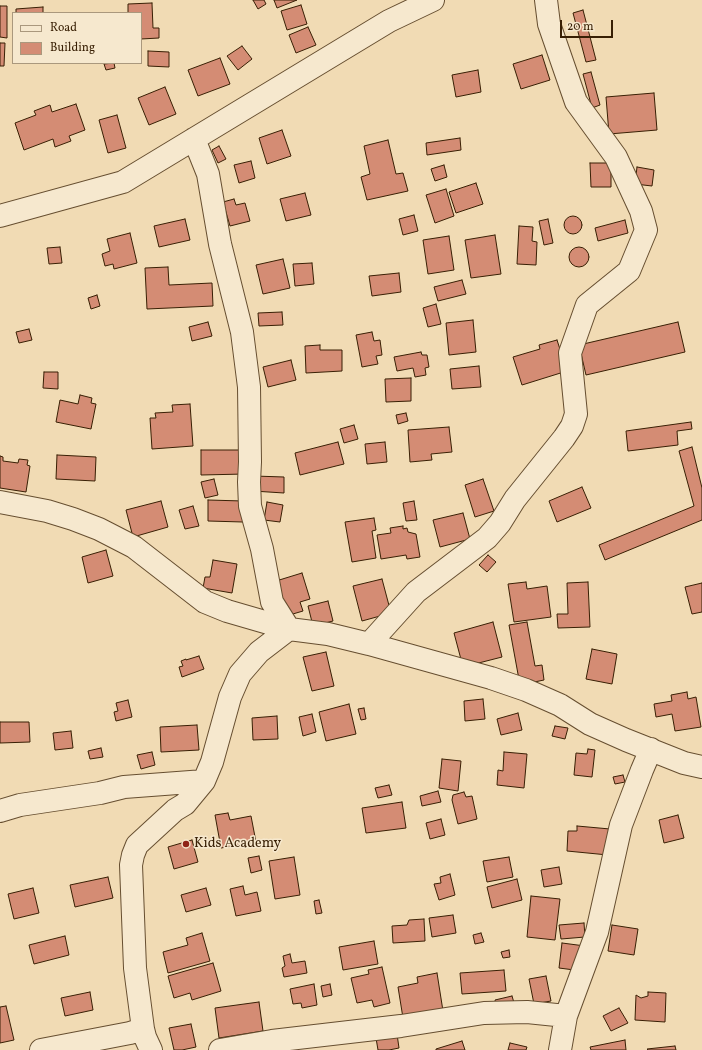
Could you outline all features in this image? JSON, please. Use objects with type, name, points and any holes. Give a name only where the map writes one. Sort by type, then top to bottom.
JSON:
[{"type":"street","points":[[0,216],[123,182],[388,21],[433,0]]},
{"type":"street","points":[[369,644],[416,592],[487,538],[564,438],[572,426],[576,414],[570,353],[587,306],[629,270],[646,230],[638,204],[616,157],[576,102],[550,24],[546,0]]},
{"type":"street","points":[[194,139],[208,174],[220,244],[242,332],[249,387],[250,506],[262,549],[272,602],[289,629]]},
{"type":"street","points":[[0,502],[47,511],[99,529],[134,547],[205,602],[227,611],[289,629],[328,634],[369,644],[450,666],[526,690],[560,705],[590,724],[626,740],[684,763],[702,767]]},
{"type":"street","points":[[151,1050],[143,1029],[135,968],[131,865],[133,854],[137,845],[176,810],[185,804],[204,781],[212,762],[230,697],[240,674],[259,652],[289,629]]},
{"type":"street","points":[[560,1050],[566,1016],[597,932],[621,825],[651,749]]},
{"type":"street","points":[[0,811],[20,805],[137,785],[174,784],[204,781]]},
{"type":"street","points":[[220,1050],[401,1026],[484,1013],[527,1012],[566,1016]]},
{"type":"street","points":[[41,1050],[130,1033],[143,1029]]},
{"type":"building","points":[[253,0],[264,0],[266,4],[258,9]]},
{"type":"building","points":[[274,0],[297,0],[277,8]]},
{"type":"building","points":[[152,3],[153,28],[159,28],[159,38],[142,39],[142,12],[128,12],[128,4]]},
{"type":"building","points":[[301,5],[307,24],[287,30],[281,11]]},
{"type":"building","points":[[0,6],[7,6],[7,38],[0,37]]},
{"type":"building","points":[[43,7],[43,12],[16,12],[16,9]]},
{"type":"building","points":[[583,10],[596,60],[586,62],[573,13]]},
{"type":"building","points":[[308,27],[316,45],[296,53],[289,35]]},
{"type":"building","points":[[0,43],[5,43],[4,66],[0,66]]},
{"type":"building","points":[[242,46],[252,59],[238,70],[227,56]]},
{"type":"building","points":[[148,51],[169,52],[169,67],[148,66]]},
{"type":"building","points":[[542,55],[550,80],[521,89],[513,64]]},
{"type":"building","points":[[220,58],[230,84],[198,96],[188,70]]},
{"type":"building","points":[[104,64],[114,64],[115,68],[106,70]]},
{"type":"building","points":[[478,70],[481,92],[456,97],[452,75]]},
{"type":"building","points":[[591,72],[600,105],[592,108],[583,74]]},
{"type":"building","points":[[165,87],[176,114],[149,125],[138,98]]},
{"type":"building","points":[[654,93],[657,130],[609,134],[606,97]]},
{"type":"building","points":[[76,104],[85,130],[69,136],[71,141],[55,147],[53,139],[24,150],[15,123],[36,115],[34,111],[50,105],[52,112]]},
{"type":"building","points":[[117,115],[126,148],[108,153],[99,120]]},
{"type":"building","points":[[282,130],[291,156],[267,164],[259,138]]},
{"type":"building","points":[[460,138],[461,150],[427,155],[426,143]]},
{"type":"building","points":[[388,140],[396,174],[403,173],[408,191],[367,200],[361,177],[370,174],[364,146]]},
{"type":"building","points":[[219,146],[226,159],[218,163],[212,150]]},
{"type":"building","points":[[251,161],[255,178],[239,183],[234,165]]},
{"type":"building","points":[[590,163],[611,163],[611,187],[591,187]]},
{"type":"building","points":[[444,165],[447,177],[435,181],[431,169]]},
{"type":"building","points":[[637,167],[654,170],[652,186],[635,184]]},
{"type":"building","points":[[476,183],[483,204],[456,213],[449,192]]},
{"type":"building","points":[[446,189],[454,216],[435,223],[426,195]]},
{"type":"building","points":[[305,193],[311,215],[286,221],[280,199]]},
{"type":"building","points":[[234,199],[236,205],[245,203],[250,221],[230,226],[223,202]]},
{"type":"building","points":[[414,215],[418,231],[403,235],[399,219]]},
{"type":"building","points":[[573,216],[579,219],[582,225],[579,231],[573,234],[567,231],[564,225],[567,219]]},
{"type":"building","points":[[185,219],[190,240],[159,247],[154,226]]},
{"type":"building","points":[[548,219],[553,243],[544,245],[539,221]]},
{"type":"building","points":[[625,220],[628,233],[598,241],[595,228]]},
{"type":"building","points":[[519,226],[533,227],[532,241],[537,242],[536,265],[517,264]]},
{"type":"building","points":[[130,233],[137,263],[114,269],[113,264],[105,266],[102,254],[110,251],[107,239]]},
{"type":"building","points":[[495,235],[501,274],[471,278],[465,240]]},
{"type":"building","points":[[449,236],[454,270],[428,274],[423,240]]},
{"type":"building","points":[[60,247],[62,263],[49,264],[47,248]]},
{"type":"building","points":[[579,247],[586,250],[589,257],[586,264],[579,267],[572,264],[569,257],[572,250]]},
{"type":"building","points":[[283,259],[290,288],[263,294],[256,265]]},
{"type":"building","points":[[312,263],[314,284],[295,286],[293,264]]},
{"type":"building","points":[[168,267],[169,285],[212,283],[213,306],[147,309],[145,268]]},
{"type":"building","points":[[399,273],[401,292],[372,296],[369,276]]},
{"type":"building","points":[[462,280],[466,294],[438,301],[434,287]]},
{"type":"building","points":[[97,295],[100,306],[91,309],[88,298]]},
{"type":"building","points":[[436,304],[441,324],[428,327],[423,308]]},
{"type":"building","points":[[282,312],[283,325],[259,326],[258,313]]},
{"type":"building","points":[[473,320],[476,352],[449,355],[446,323]]},
{"type":"building","points":[[208,322],[212,336],[192,341],[189,327]]},
{"type":"building","points":[[678,322],[685,352],[586,375],[579,345]]},
{"type":"building","points":[[29,329],[32,340],[19,343],[16,332]]},
{"type":"building","points":[[372,332],[374,341],[380,340],[382,355],[376,356],[378,364],[362,367],[356,335]]},
{"type":"building","points":[[557,340],[567,371],[522,385],[513,357],[540,349],[539,345]]},
{"type":"building","points":[[320,345],[320,350],[342,350],[342,371],[306,373],[305,346]]},
{"type":"building","points":[[421,352],[422,355],[427,355],[429,367],[425,368],[426,375],[415,377],[413,368],[397,371],[394,357]]},
{"type":"building","points":[[291,360],[296,380],[268,387],[263,367]]},
{"type":"building","points":[[479,366],[481,387],[452,389],[450,369]]},
{"type":"building","points":[[44,372],[58,372],[58,389],[43,388]]},
{"type":"building","points":[[411,378],[411,401],[386,402],[385,379]]},
{"type":"building","points":[[80,395],[92,398],[91,403],[96,404],[91,429],[56,422],[60,400],[78,404]]},
{"type":"building","points":[[190,404],[193,446],[152,449],[150,418],[156,418],[155,413],[173,412],[172,405]]},
{"type":"building","points":[[406,413],[408,421],[398,424],[396,415]]},
{"type":"building","points":[[691,422],[692,429],[677,431],[678,445],[628,451],[626,431]]},
{"type":"building","points":[[354,425],[358,439],[344,443],[340,429]]},
{"type":"building","points":[[449,427],[452,452],[431,454],[432,460],[410,462],[408,430]]},
{"type":"building","points":[[338,442],[344,464],[300,475],[295,453]]},
{"type":"building","points":[[385,442],[387,462],[367,464],[365,444]]},
{"type":"building","points":[[692,447],[702,488],[702,520],[605,560],[599,545],[694,506],[679,451]]},
{"type":"building","points":[[201,450],[245,450],[245,474],[201,475]]},
{"type":"building","points":[[57,455],[96,457],[95,481],[56,479]]},
{"type":"building","points":[[0,456],[3,457],[3,461],[18,463],[19,459],[28,460],[27,465],[30,466],[26,492],[0,488]]},
{"type":"building","points":[[254,476],[284,477],[284,493],[253,491]]},
{"type":"building","points":[[214,479],[218,495],[205,498],[201,482]]},
{"type":"building","points":[[483,479],[494,511],[475,517],[465,485]]},
{"type":"building","points":[[582,487],[591,508],[557,522],[549,501]]},
{"type":"building","points":[[208,500],[243,501],[243,522],[208,521]]},
{"type":"building","points":[[161,501],[168,527],[133,537],[126,510]]},
{"type":"building","points":[[414,501],[417,520],[406,521],[403,503]]},
{"type":"building","points":[[267,502],[283,505],[280,522],[264,520]]},
{"type":"building","points":[[193,506],[199,526],[185,529],[179,510]]},
{"type":"building","points":[[463,513],[470,539],[440,547],[433,520]]},
{"type":"building","points":[[374,518],[376,530],[372,531],[376,558],[352,562],[345,522]]},
{"type":"building","points":[[403,526],[403,529],[407,528],[408,532],[416,534],[420,557],[407,559],[406,555],[381,559],[377,535],[391,533],[390,528]]},
{"type":"building","points":[[106,550],[113,576],[88,583],[82,557]]},
{"type":"building","points":[[488,555],[496,562],[487,572],[479,565]]},
{"type":"building","points":[[213,560],[237,564],[232,593],[203,588],[205,577],[210,577]]},
{"type":"building","points":[[302,573],[310,599],[300,602],[303,611],[286,616],[276,581]]},
{"type":"building","points":[[382,579],[391,613],[362,621],[353,586]]},
{"type":"building","points":[[526,582],[527,589],[547,586],[551,617],[514,622],[508,584]]},
{"type":"building","points":[[588,582],[590,627],[558,628],[557,614],[568,614],[567,583]]},
{"type":"building","points":[[702,583],[702,612],[692,614],[685,587]]},
{"type":"building","points":[[328,601],[333,621],[313,626],[308,606]]},
{"type":"building","points":[[493,622],[502,657],[463,667],[454,633]]},
{"type":"building","points":[[527,622],[535,666],[542,665],[544,680],[520,685],[509,625]]},
{"type":"building","points":[[592,649],[617,654],[612,684],[586,679]]},
{"type":"building","points":[[326,652],[334,686],[312,691],[303,657]]},
{"type":"building","points":[[199,656],[204,669],[182,677],[179,667],[183,666],[181,661]]},
{"type":"building","points":[[687,692],[688,699],[696,697],[701,727],[675,731],[672,714],[656,717],[654,704],[672,701],[671,695]]},
{"type":"building","points":[[483,699],[485,719],[465,721],[464,701]]},
{"type":"building","points":[[128,700],[132,717],[116,721],[114,712],[118,711],[116,703]]},
{"type":"building","points":[[349,704],[356,734],[326,741],[319,712]]},
{"type":"building","points":[[364,708],[366,719],[361,720],[358,709]]},
{"type":"building","points":[[518,713],[522,730],[501,735],[497,719]]},
{"type":"building","points":[[312,714],[316,732],[303,736],[299,717]]},
{"type":"building","points":[[277,716],[278,739],[253,740],[252,718]]},
{"type":"building","points":[[0,722],[29,722],[30,742],[0,743]]},
{"type":"building","points":[[197,725],[199,750],[161,752],[160,727]]},
{"type":"building","points":[[555,726],[568,728],[565,739],[552,736]]},
{"type":"building","points":[[71,731],[73,748],[55,750],[53,733]]},
{"type":"building","points":[[101,748],[103,757],[90,759],[88,751]]},
{"type":"building","points":[[588,749],[595,750],[592,777],[574,775],[576,753],[587,754]]},
{"type":"building","points":[[152,752],[155,765],[141,769],[137,755]]},
{"type":"building","points":[[504,752],[527,754],[524,788],[497,785],[498,770],[503,771]]},
{"type":"building","points":[[442,759],[461,761],[458,791],[439,788]]},
{"type":"building","points":[[623,775],[625,782],[615,784],[613,777]]},
{"type":"building","points":[[389,785],[392,795],[378,798],[375,788]]},
{"type":"building","points":[[438,791],[441,802],[422,806],[420,796]]},
{"type":"building","points":[[464,792],[466,797],[472,796],[477,819],[458,824],[452,800],[453,795]]},
{"type":"building","points":[[402,802],[406,828],[366,833],[362,808]]},
{"type":"building","points":[[228,813],[230,820],[251,816],[256,842],[221,848],[215,815]]},
{"type":"building","points":[[678,815],[684,838],[664,843],[659,820]]},
{"type":"building","points":[[441,819],[445,835],[430,839],[426,823]]},
{"type":"building","points":[[577,826],[610,829],[608,855],[567,851],[568,831],[577,831]]},
{"type":"building","points":[[192,840],[198,862],[174,869],[168,847]]},
{"type":"building","points":[[259,856],[262,870],[251,873],[248,858]]},
{"type":"building","points":[[294,857],[300,895],[275,899],[269,861]]},
{"type":"building","points":[[509,857],[513,877],[487,882],[483,861]]},
{"type":"building","points":[[559,867],[562,884],[544,887],[541,870]]},
{"type":"building","points":[[450,874],[455,895],[439,900],[434,884],[441,883],[440,877]]},
{"type":"building","points":[[108,877],[113,898],[75,907],[70,885]]},
{"type":"building","points":[[517,879],[522,900],[492,908],[487,887]]},
{"type":"building","points":[[243,886],[245,895],[257,892],[261,911],[236,916],[230,889]]},
{"type":"building","points":[[33,888],[39,913],[14,919],[8,894]]},
{"type":"building","points":[[206,888],[211,905],[186,912],[181,895]]},
{"type":"building","points":[[531,896],[560,899],[555,940],[527,937]]},
{"type":"building","points":[[319,900],[322,913],[316,914],[314,901]]},
{"type":"building","points":[[453,915],[456,933],[432,937],[429,918]]},
{"type":"building","points":[[424,919],[425,941],[393,943],[392,926],[407,925],[409,920]]},
{"type":"building","points":[[584,923],[585,937],[561,939],[559,925]]},
{"type":"building","points":[[612,925],[638,929],[634,955],[608,951]]},
{"type":"building","points":[[202,933],[210,961],[168,973],[163,952],[188,945],[186,938]]},
{"type":"building","points":[[481,933],[484,942],[475,944],[473,935]]},
{"type":"building","points":[[65,936],[69,955],[34,964],[29,945]]},
{"type":"building","points":[[374,941],[378,964],[343,970],[339,947]]},
{"type":"building","points":[[562,943],[585,946],[582,971],[559,968]]},
{"type":"building","points":[[509,950],[510,957],[503,958],[501,952]]},
{"type":"building","points":[[290,954],[292,963],[305,961],[307,973],[284,977],[282,968],[285,966],[283,956]]},
{"type":"building","points":[[213,963],[221,991],[192,1000],[190,993],[174,998],[168,976]]},
{"type":"building","points":[[382,967],[390,1003],[374,1007],[372,1000],[357,1003],[351,978],[369,974],[368,970]]},
{"type":"building","points":[[504,970],[506,991],[462,994],[460,973]]},
{"type":"building","points":[[437,973],[443,1011],[403,1018],[398,987],[418,983],[417,977]]},
{"type":"building","points":[[546,976],[551,1001],[534,1004],[529,979]]},
{"type":"building","points":[[314,984],[317,1005],[302,1008],[301,1003],[293,1004],[290,989]]},
{"type":"building","points":[[330,984],[332,995],[323,997],[321,986]]},
{"type":"building","points":[[90,992],[93,1010],[65,1016],[61,998]]},
{"type":"building","points":[[648,992],[666,993],[665,1022],[635,1020],[636,995],[641,998],[648,996]]},
{"type":"building","points":[[512,996],[515,1006],[497,1011],[495,1000]]},
{"type":"building","points":[[259,1002],[263,1031],[219,1038],[215,1008]]},
{"type":"building","points":[[6,1006],[14,1040],[0,1043],[0,1007]]},
{"type":"building","points":[[619,1008],[628,1023],[611,1031],[603,1016]]},
{"type":"building","points":[[191,1024],[196,1047],[174,1050],[169,1028]]},
{"type":"building","points":[[397,1034],[399,1048],[378,1050],[376,1038]]},
{"type":"building","points":[[625,1040],[626,1050],[591,1050],[590,1047]]},
{"type":"building","points":[[462,1041],[465,1050],[436,1050],[436,1049]]},
{"type":"building","points":[[510,1043],[527,1047],[526,1050],[508,1050]]},
{"type":"building","points":[[675,1046],[676,1050],[647,1049]]},
{"type":"place","name":"Kids Academy","points":[[186,844]]}]
